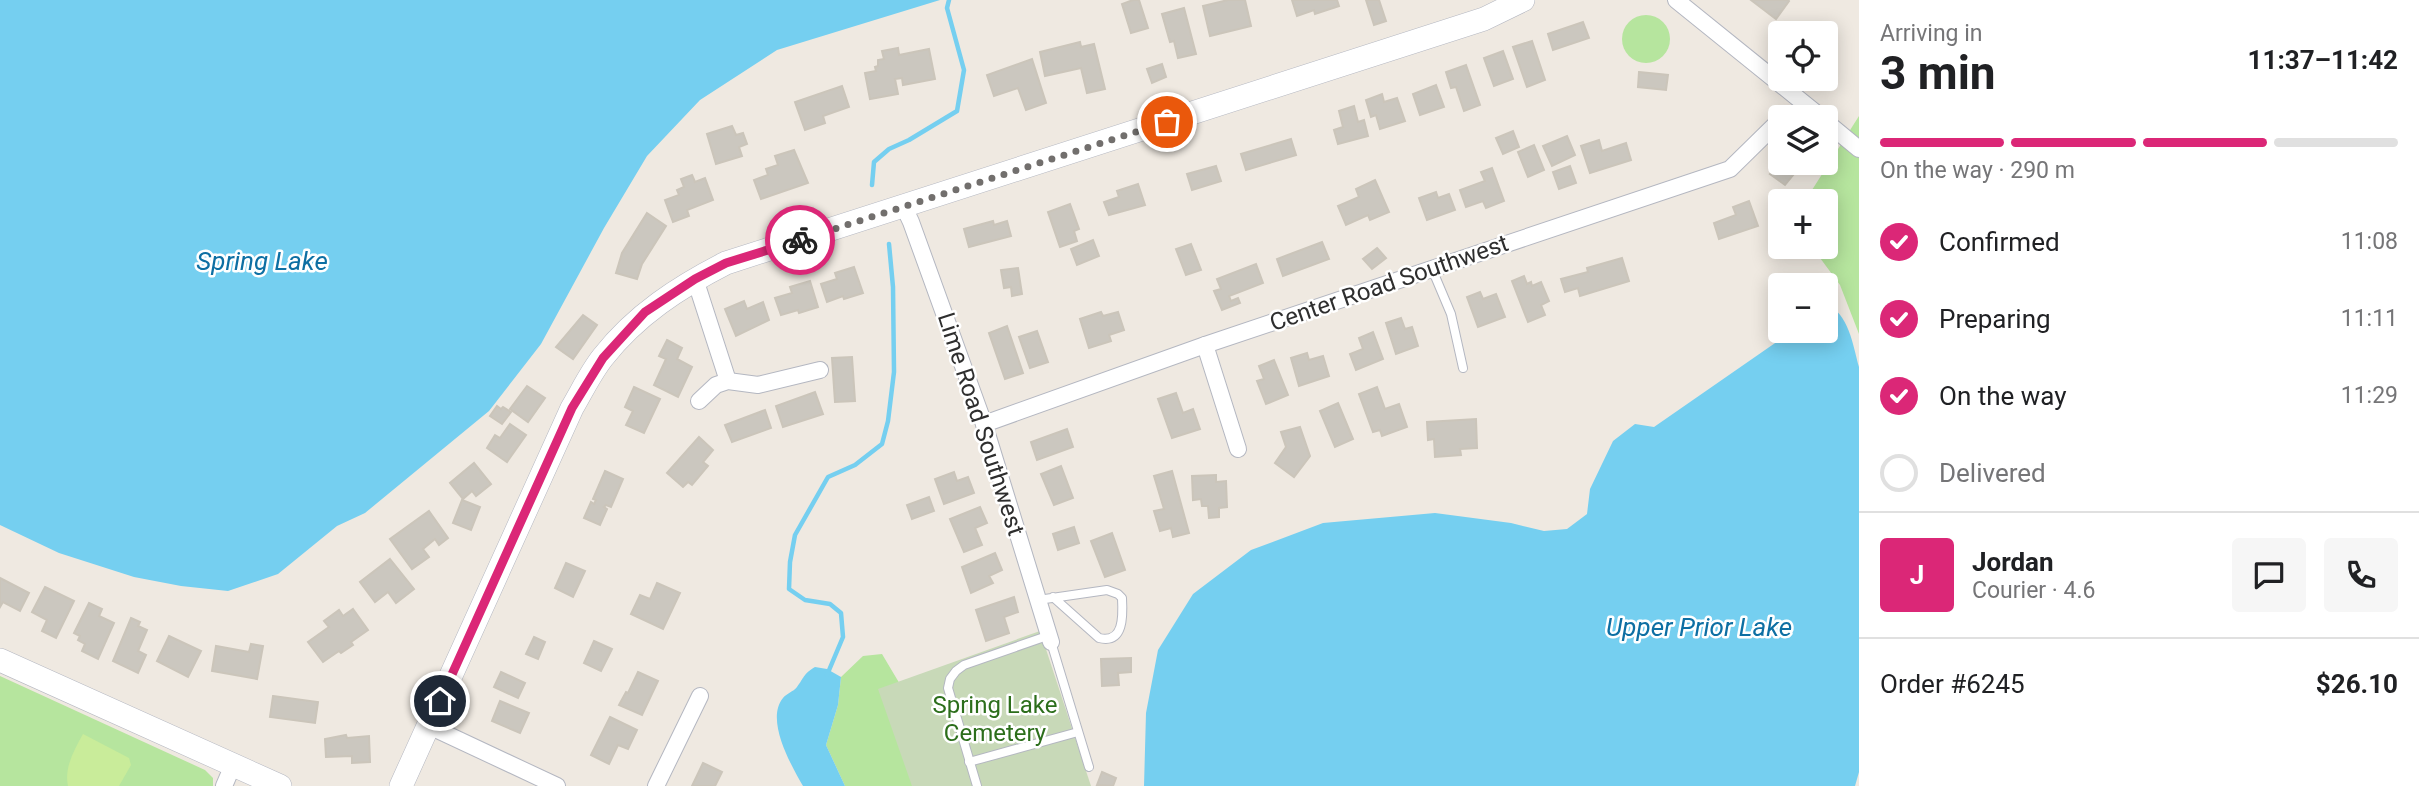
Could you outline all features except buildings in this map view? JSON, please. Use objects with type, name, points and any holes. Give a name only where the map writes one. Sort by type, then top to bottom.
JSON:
[{"type":"street","points":[[401,786],[572,408],[603,358],[645,312],[695,279],[726,263],[1484,19],[1523,0]]},
{"type":"street","points":[[1676,0],[1806,105]]},
{"type":"street","name":"Center Road Southwest","points":[[1795,105],[1800,100]]},
{"type":"street","name":"Center Road Southwest","points":[[984,424],[1205,345],[1730,169],[1768,132]]},
{"type":"street","points":[[1838,132],[1859,149]]},
{"type":"street","name":"Lime Road Southwest","points":[[904,207],[1045,598],[1051,639]]},
{"type":"street","points":[[695,279],[728,381]]},
{"type":"street","points":[[1205,345],[1238,449]]},
{"type":"street","points":[[699,401],[716,385],[728,381],[758,385],[820,370]]},
{"type":"street","points":[[0,660],[280,786]]},
{"type":"street","points":[[656,786],[700,696]]},
{"type":"street","points":[[429,726],[558,786]]},
{"type":"street","points":[[224,786],[233,765]]},
{"type":"lane","points":[[1432,269],[1451,314],[1463,368]]},
{"type":"lane","points":[[1114,591],[1122,598],[1123,616],[1119,631],[1108,640],[1099,638],[1045,598],[1114,591]]},
{"type":"lane","points":[[976,786],[948,688],[950,679],[964,665],[1051,639],[1089,767]]},
{"type":"lane","points":[[970,762],[1078,732]]},
{"type":"green space","points":[[1646,15],[1663,22],[1670,39],[1663,56],[1646,63],[1629,56],[1622,39],[1629,22]]},
{"type":"green space","points":[[1859,116],[1859,334],[1838,282],[1838,273],[1831,273],[1821,259],[1838,259],[1838,189],[1813,189],[1822,175],[1838,175],[1838,149]]},
{"type":"green space","name":"Spring Lake Cemetery","points":[[1040,631],[1091,786],[912,786],[878,689]]},
{"type":"green space","points":[[882,654],[907,696],[931,786],[845,786],[826,745],[838,705],[841,677],[863,656]]},
{"type":"green space","points":[[0,676],[205,770],[213,778],[213,786],[0,786]]},
{"type":"green space","points":[[83,734],[129,758],[131,765],[119,786],[68,786],[69,766]]},
{"type":"water","name":"Spring Lake","points":[[0,0],[940,0],[777,50],[700,100],[647,156],[541,344],[489,411],[365,513],[337,526],[278,574],[228,591],[134,577],[59,553],[0,525]]},
{"type":"water","name":"Upper Prior Lake","points":[[1838,312],[1845,322],[1859,367],[1859,772],[1855,786],[1144,786],[1146,713],[1158,650],[1193,594],[1251,550],[1323,523],[1435,513],[1511,523],[1544,531],[1567,529],[1587,514],[1590,489],[1613,441],[1635,424],[1654,427],[1775,343],[1838,343]]},
{"type":"water","points":[[815,667],[827,669],[841,677],[838,705],[826,745],[845,786],[803,786],[778,730],[778,707],[783,698]]},
{"type":"waterway","points":[[872,185],[874,162],[889,149],[957,111],[964,70],[947,8],[949,0]]},
{"type":"waterway","points":[[827,675],[843,637],[841,613],[830,604],[805,600],[789,589],[790,562],[795,535],[828,477],[855,465],[882,444],[888,421],[894,372],[893,287],[889,244]]},
{"type":"way so far","points":[[800,240],[1167,122]]},
{"type":"route","points":[[440,701],[572,408],[603,358],[645,312],[695,279],[726,263],[800,240]]}]
